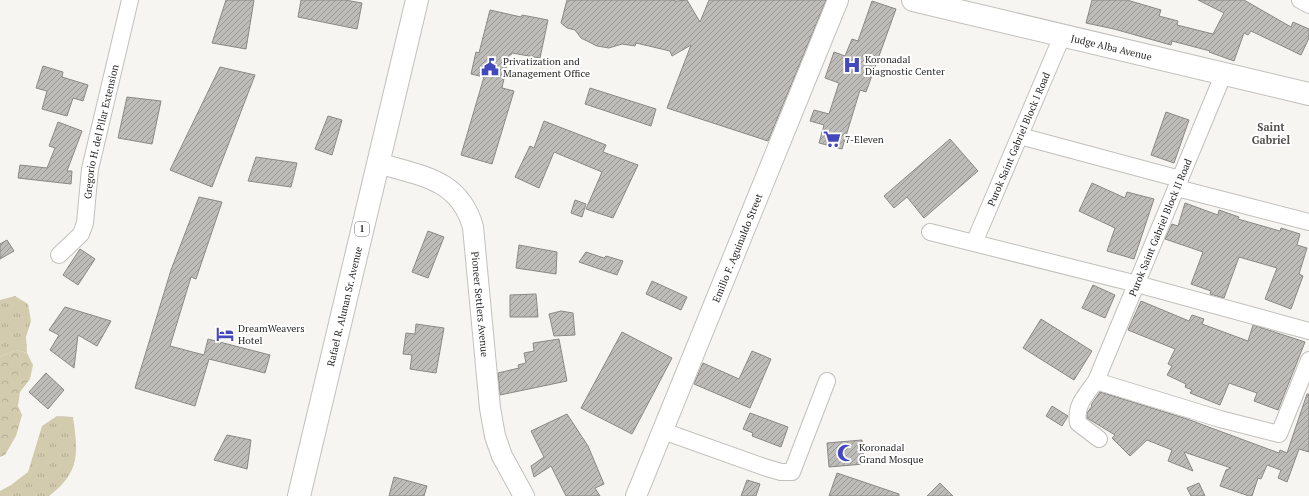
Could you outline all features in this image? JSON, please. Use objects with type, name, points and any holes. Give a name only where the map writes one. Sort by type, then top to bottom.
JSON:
[{"type":"main road","name":"Rafael R. Alunan Sr. Avenue","points":[[299,496],[416,0]]},
{"type":"main road","name":"Judge Alba Avenue","points":[[913,0],[1063,34],[1309,94]]},
{"type":"street","name":"Gregorio H. del Pilar Extension","points":[[59,256],[81,234],[85,223],[90,169],[130,0]]},
{"type":"street","name":"Emilio F. Aguinaldo Street","points":[[636,496],[838,0]]},
{"type":"street","points":[[1300,0],[1309,5]]},
{"type":"street","name":"Purok Saint Gabriel Block I Road","points":[[974,244],[1063,34]]},
{"type":"street","name":"Purok Saint Gabriel Block II Road","points":[[1099,439],[1078,424],[1076,414],[1080,404],[1096,381],[1224,73]]},
{"type":"street","points":[[1020,136],[1309,222]]},
{"type":"street","name":"Pioneer Settlers Avenue","points":[[378,164],[442,184],[453,191],[469,214],[473,227],[490,408],[495,436],[502,456],[524,496]]},
{"type":"street","points":[[930,232],[1137,284],[1309,331]]},
{"type":"street","points":[[1096,381],[1220,419],[1279,434],[1309,360]]},
{"type":"street","points":[[663,431],[767,468],[781,472],[792,472],[827,381]]},
{"type":"green space","points":[[15,296],[28,304],[31,321],[26,337],[27,353],[16,350],[0,357],[0,300]]},
{"type":"green space","points":[[16,350],[27,353],[33,365],[30,379],[20,392],[18,406],[22,415],[16,436],[5,455],[0,457],[0,357]]},
{"type":"green space","points":[[57,416],[73,417],[76,451],[72,470],[67,478],[49,496],[0,496],[0,491],[11,485],[28,472],[42,426]]},
{"type":"building","points":[[226,0],[254,0],[246,49],[212,43]]},
{"type":"building","points":[[301,0],[345,0],[362,3],[357,29],[298,17]]},
{"type":"building","points":[[567,0],[687,0],[700,22],[709,0],[826,0],[768,141],[667,108],[691,45],[672,56],[670,51],[636,43],[635,46],[622,44],[609,48],[597,46],[581,38],[575,30],[567,28],[561,23]]},
{"type":"building","points":[[1092,0],[1127,0],[1161,10],[1159,16],[1178,21],[1177,25],[1213,34],[1224,13],[1198,0],[1244,0],[1291,27],[1293,22],[1309,29],[1309,38],[1301,55],[1251,31],[1248,35],[1244,33],[1234,61],[1209,52],[1210,51],[1172,41],[1171,45],[1114,29],[1086,23]]},
{"type":"building","name":"Koronadal Diagnostic Center","points":[[872,1],[896,9],[866,92],[860,90],[842,149],[819,143],[824,125],[810,121],[814,110],[829,114],[839,83],[825,78],[834,52],[845,56],[852,39],[858,41]]},
{"type":"building","points":[[490,10],[521,17],[522,15],[548,20],[540,58],[512,53],[509,55],[502,88],[514,91],[492,164],[461,155],[484,77],[471,74],[476,52],[479,53]]},
{"type":"building","points":[[43,66],[63,72],[62,77],[88,85],[83,101],[73,98],[67,116],[42,109],[47,91],[36,88]]},
{"type":"building","points":[[220,67],[255,75],[212,187],[170,170]]},
{"type":"building","points":[[590,88],[656,109],[651,126],[585,104]]},
{"type":"building","points":[[127,97],[161,101],[152,144],[118,138]]},
{"type":"building","points":[[1166,112],[1189,120],[1174,163],[1151,155]]},
{"type":"building","points":[[328,116],[342,120],[332,155],[315,149]]},
{"type":"building","points":[[544,121],[606,145],[603,152],[638,165],[613,218],[586,209],[602,172],[554,152],[539,188],[515,177],[530,146],[534,148]]},
{"type":"building","points":[[58,122],[82,131],[67,171],[72,171],[71,184],[18,178],[20,165],[47,168],[55,148],[49,146]]},
{"type":"building","points":[[950,139],[978,171],[924,218],[907,197],[894,208],[884,196]]},
{"type":"building","points":[[256,157],[297,163],[291,187],[248,181]]},
{"type":"building","points":[[1092,183],[1125,198],[1127,192],[1154,199],[1134,259],[1107,251],[1115,228],[1079,211]]},
{"type":"building","points":[[199,197],[222,202],[196,279],[191,277],[170,346],[204,355],[208,339],[270,355],[265,373],[209,359],[195,406],[135,388],[171,270]]},
{"type":"building","points":[[575,200],[586,204],[582,217],[571,213]]},
{"type":"building","points":[[1185,203],[1218,215],[1219,210],[1239,217],[1238,219],[1280,231],[1281,228],[1300,234],[1297,245],[1307,248],[1299,274],[1303,276],[1291,309],[1265,299],[1277,268],[1239,257],[1224,298],[1210,294],[1211,291],[1191,284],[1203,252],[1165,239],[1172,224],[1178,226]]},
{"type":"building","points":[[428,231],[444,237],[428,278],[412,272]]},
{"type":"building","points":[[7,240],[14,251],[0,259],[0,244]]},
{"type":"building","points":[[519,245],[557,252],[556,274],[516,268]]},
{"type":"building","points":[[80,249],[95,259],[78,285],[63,275]]},
{"type":"building","points":[[586,252],[604,258],[606,256],[623,261],[617,275],[579,262]]},
{"type":"building","points":[[652,281],[687,297],[681,310],[646,294]]},
{"type":"building","points":[[1093,285],[1115,295],[1105,318],[1082,308]]},
{"type":"building","points":[[536,294],[538,317],[510,317],[510,295]]},
{"type":"building","points":[[1141,301],[1189,321],[1192,315],[1204,319],[1202,324],[1248,341],[1253,325],[1305,342],[1278,410],[1254,401],[1257,393],[1229,383],[1220,405],[1190,393],[1192,390],[1185,387],[1186,384],[1167,375],[1172,366],[1168,364],[1175,349],[1128,330]]},
{"type":"building","points":[[65,307],[111,321],[97,346],[78,335],[74,368],[50,350],[59,335],[49,330]]},
{"type":"building","points":[[561,311],[573,313],[575,335],[554,336],[549,314]]},
{"type":"building","points":[[1041,319],[1092,351],[1074,380],[1023,348]]},
{"type":"building","points":[[416,324],[444,328],[436,373],[410,369],[412,355],[403,354],[406,333],[415,334]]},
{"type":"building","points":[[622,332],[672,358],[632,434],[581,408]]},
{"type":"building","points":[[559,339],[567,381],[500,395],[498,373],[519,368],[518,365],[526,363],[524,353],[534,351],[533,343]]},
{"type":"building","points":[[752,351],[771,359],[750,408],[694,384],[703,363],[739,379]]},
{"type":"building","points":[[46,373],[64,390],[48,409],[29,392]]},
{"type":"building","points":[[1100,392],[1187,419],[1279,453],[1280,450],[1287,453],[1307,394],[1309,394],[1309,452],[1299,449],[1287,482],[1278,478],[1281,470],[1267,465],[1261,479],[1258,478],[1252,496],[1249,496],[1220,486],[1226,470],[1231,468],[1184,452],[1193,471],[1168,461],[1172,450],[1147,440],[1130,456],[1112,438],[1115,435],[1087,418],[1087,413],[1092,406],[1091,405]]},
{"type":"building","points":[[1052,406],[1068,416],[1062,426],[1046,416]]},
{"type":"building","points":[[750,413],[788,427],[781,447],[752,436],[753,433],[743,429]]},
{"type":"building","points":[[567,414],[588,446],[604,484],[595,488],[600,496],[566,496],[551,466],[534,477],[531,466],[544,457],[531,431]]},
{"type":"building","points":[[227,435],[251,440],[247,469],[214,460]]},
{"type":"building","name":"Koronadal Grand Mosque","points":[[862,440],[864,464],[829,467],[827,443]]},
{"type":"building","points":[[837,473],[899,494],[899,496],[829,496]]},
{"type":"building","points":[[394,477],[427,486],[424,496],[389,496]]},
{"type":"building","points":[[747,480],[760,484],[756,496],[741,496]]},
{"type":"building","points":[[940,483],[953,496],[927,496]]},
{"type":"building","points":[[1199,483],[1205,496],[1191,496],[1187,488]]},
{"type":"place","name":"Koronadal Diagnostic Center","points":[[852,65]]},
{"type":"place","name":"Privatization and Management Office","points":[[490,67]]},
{"type":"place","name":"7-Eleven","points":[[832,139]]},
{"type":"place","name":"DreamWeavers Hotel","points":[[225,334]]},
{"type":"place","name":"Koronadal Grand Mosque","points":[[846,453]]},
{"type":"district","name":"Saint Gabriel","points":[[1271,133]]}]
